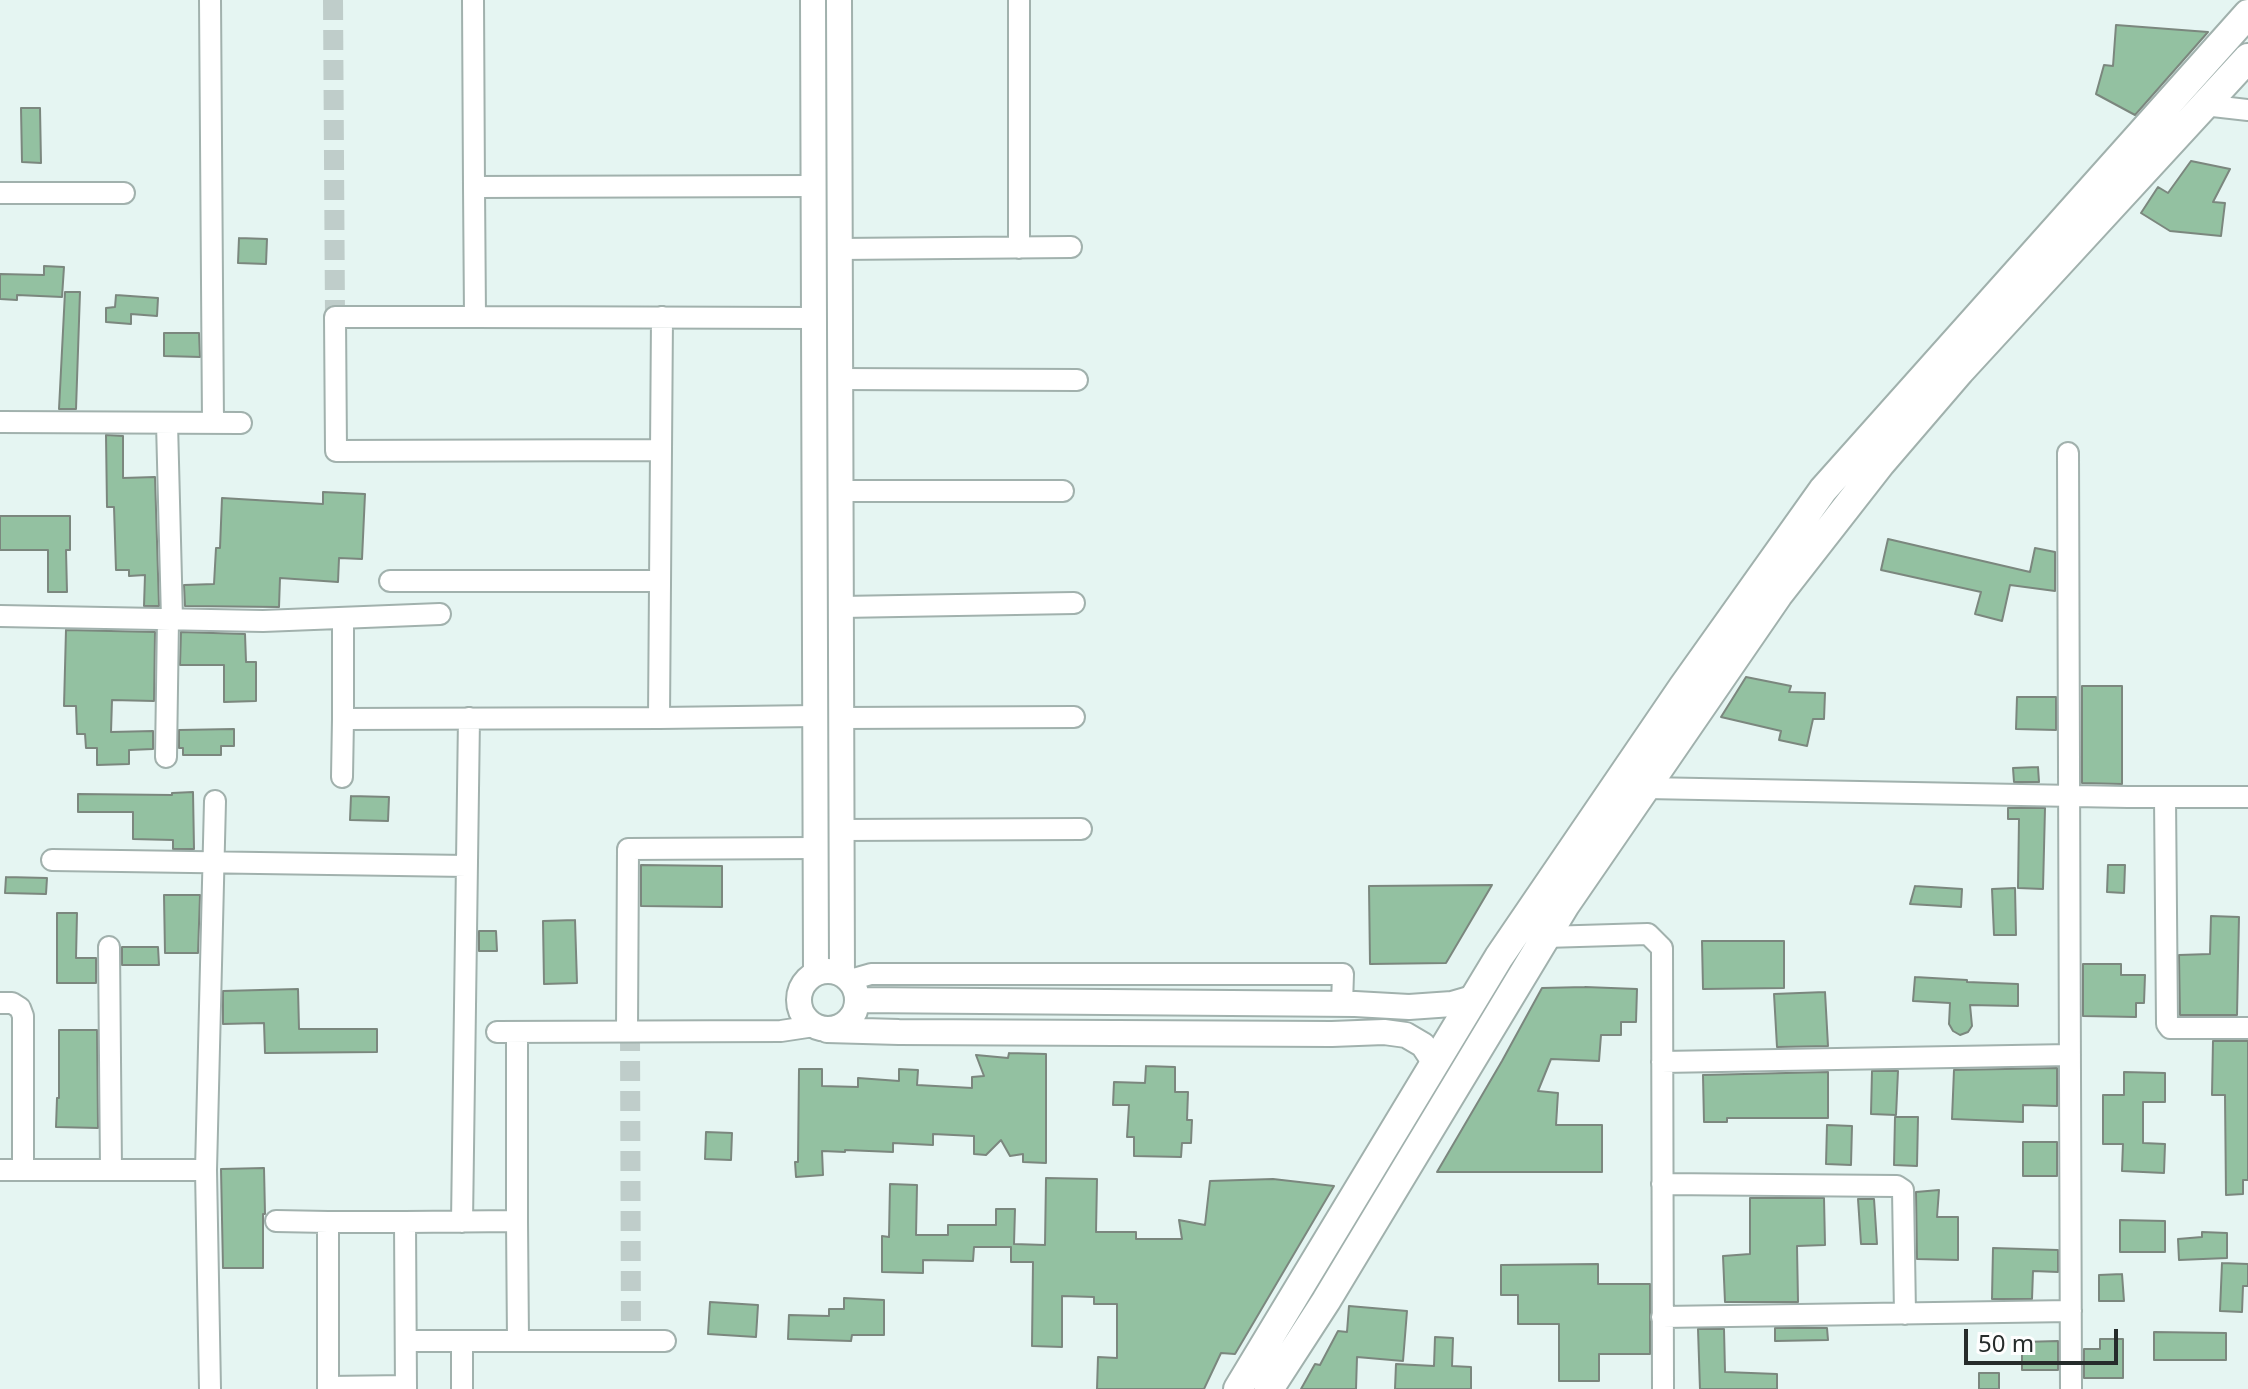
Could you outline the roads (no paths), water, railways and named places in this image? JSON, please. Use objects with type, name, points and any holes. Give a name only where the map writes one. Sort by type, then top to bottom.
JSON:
[{"type":"main road","points":[[1870,455],[2244,26]]},
{"type":"main road","points":[[1238,1389],[1499,957],[1695,693],[1823,490],[1870,455],[1960,371],[2248,58]]},
{"type":"main road","points":[[1269,1389],[1326,1301],[1545,937],[1646,788],[1695,693]]},
{"type":"main road","points":[[1380,1154],[1411,1159]]},
{"type":"street","points":[[210,0],[213,423]]},
{"type":"street","points":[[473,0],[475,317]]},
{"type":"street","points":[[813,0],[816,973]]},
{"type":"street","points":[[518,1341],[517,1221],[507,1032],[781,1031],[841,1026],[850,1021],[856,1011],[850,985],[841,830],[839,0]]},
{"type":"street","points":[[1019,0],[1019,248]]},
{"type":"street","points":[[2204,105],[2248,110]]},
{"type":"street","points":[[474,187],[813,186]]},
{"type":"street","points":[[0,193],[124,193]]},
{"type":"street","points":[[839,249],[1071,247]]},
{"type":"street","points":[[661,450],[336,459],[335,317],[814,318]]},
{"type":"street","points":[[659,718],[662,317]]},
{"type":"street","points":[[840,379],[1077,380]]},
{"type":"street","points":[[0,422],[241,423]]},
{"type":"street","points":[[166,757],[170,619],[167,423]]},
{"type":"street","points":[[2068,453],[2071,1389]]},
{"type":"street","points":[[840,491],[1063,491]]},
{"type":"street","points":[[390,581],[660,581]]},
{"type":"street","points":[[841,607],[1074,603]]},
{"type":"street","points":[[0,616],[263,621],[440,614]]},
{"type":"street","points":[[342,777],[343,624]]},
{"type":"street","points":[[343,719],[816,716]]},
{"type":"street","points":[[841,718],[1074,717]]},
{"type":"street","points":[[462,1222],[469,718]]},
{"type":"street","points":[[1646,788],[2248,797]]},
{"type":"street","points":[[2165,797],[2167,1024],[2170,1028],[2248,1028]]},
{"type":"street","points":[[210,1389],[206,1170],[215,801]]},
{"type":"street","points":[[841,830],[1081,829]]},
{"type":"street","points":[[627,1031],[628,849],[816,848]]},
{"type":"street","points":[[52,860],[467,866]]},
{"type":"street","points":[[1545,937],[1648,934],[1662,948],[1663,1389]]},
{"type":"street","points":[[109,947],[111,1170]]},
{"type":"street","points":[[1435,1063],[1423,1045],[1406,1035],[1384,1032],[914,1032],[821,1028],[804,1018],[799,1006],[799,993],[805,981],[816,973],[833,971],[850,985],[1437,1006],[1476,997]]},
{"type":"street","points":[[0,1003],[12,1003],[20,1008],[23,1016],[23,1170]]},
{"type":"street","points":[[1662,1062],[2070,1055]]},
{"type":"street","points":[[0,1170],[206,1170]]},
{"type":"street","points":[[1662,1184],[1897,1186],[1903,1190],[1905,1314]]},
{"type":"street","points":[[276,1221],[517,1221]]},
{"type":"street","points":[[328,1222],[328,1388],[406,1388],[405,1222]]},
{"type":"street","points":[[1662,1317],[2071,1311]]},
{"type":"street","points":[[407,1341],[665,1341]]},
{"type":"street","points":[[462,1341],[462,1389]]},
{"type":"tunnel","points":[[333,0],[335,317]]},
{"type":"tunnel","points":[[630,1031],[631,1340]]}]
